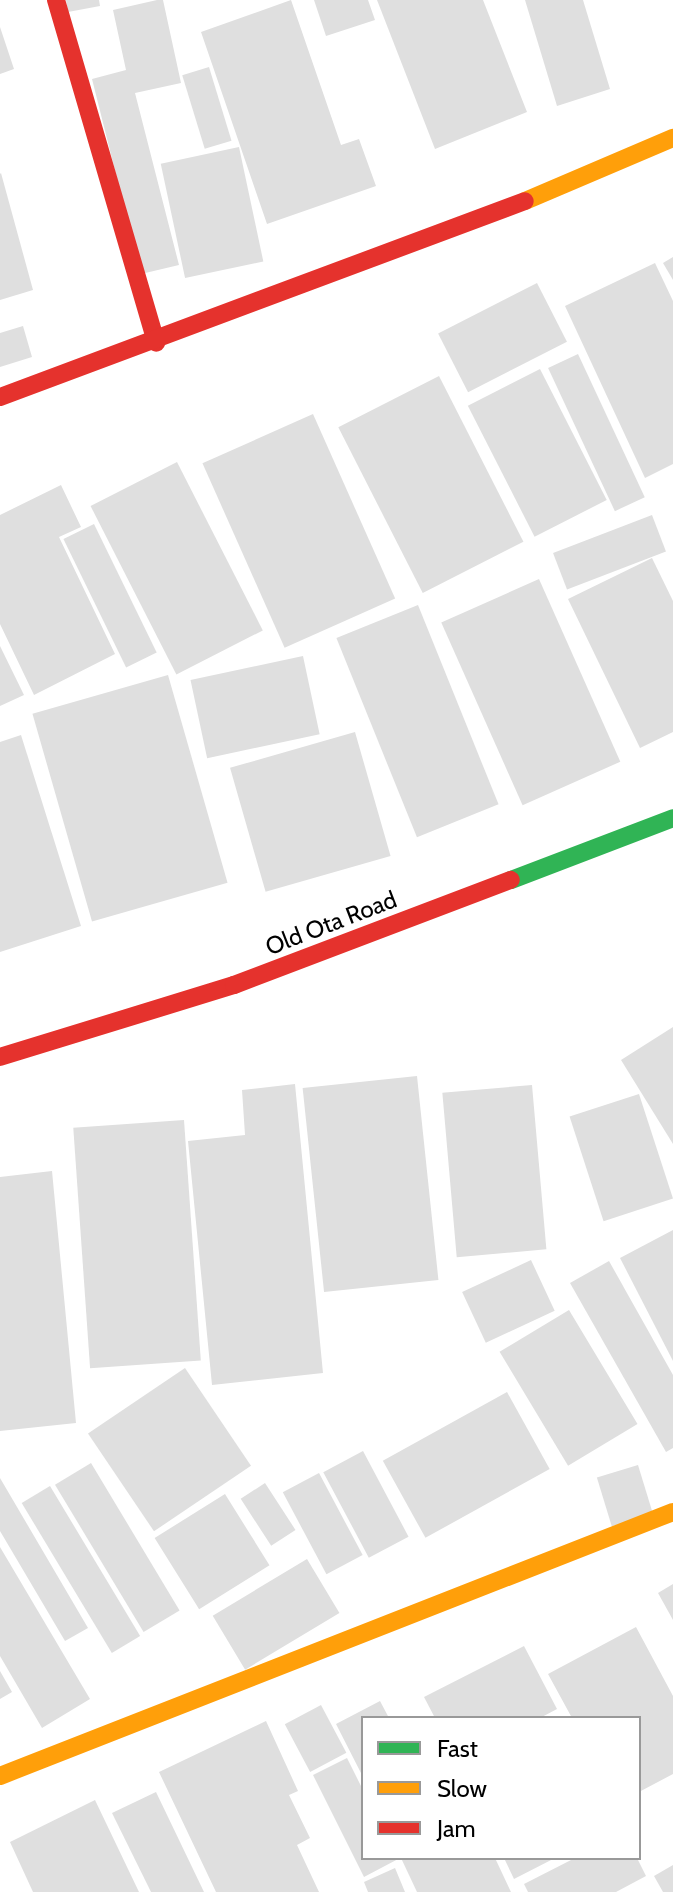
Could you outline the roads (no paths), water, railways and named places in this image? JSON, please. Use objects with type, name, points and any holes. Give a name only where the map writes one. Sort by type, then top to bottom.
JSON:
[{"type":"street","points":[[56,0],[156,343]]},
{"type":"street","points":[[0,397],[156,343],[464,227],[673,138]]},
{"type":"street","name":"Old Ota Road","points":[[0,1057],[234,985],[673,818]]},
{"type":"street","points":[[0,1776],[673,1512]]}]
